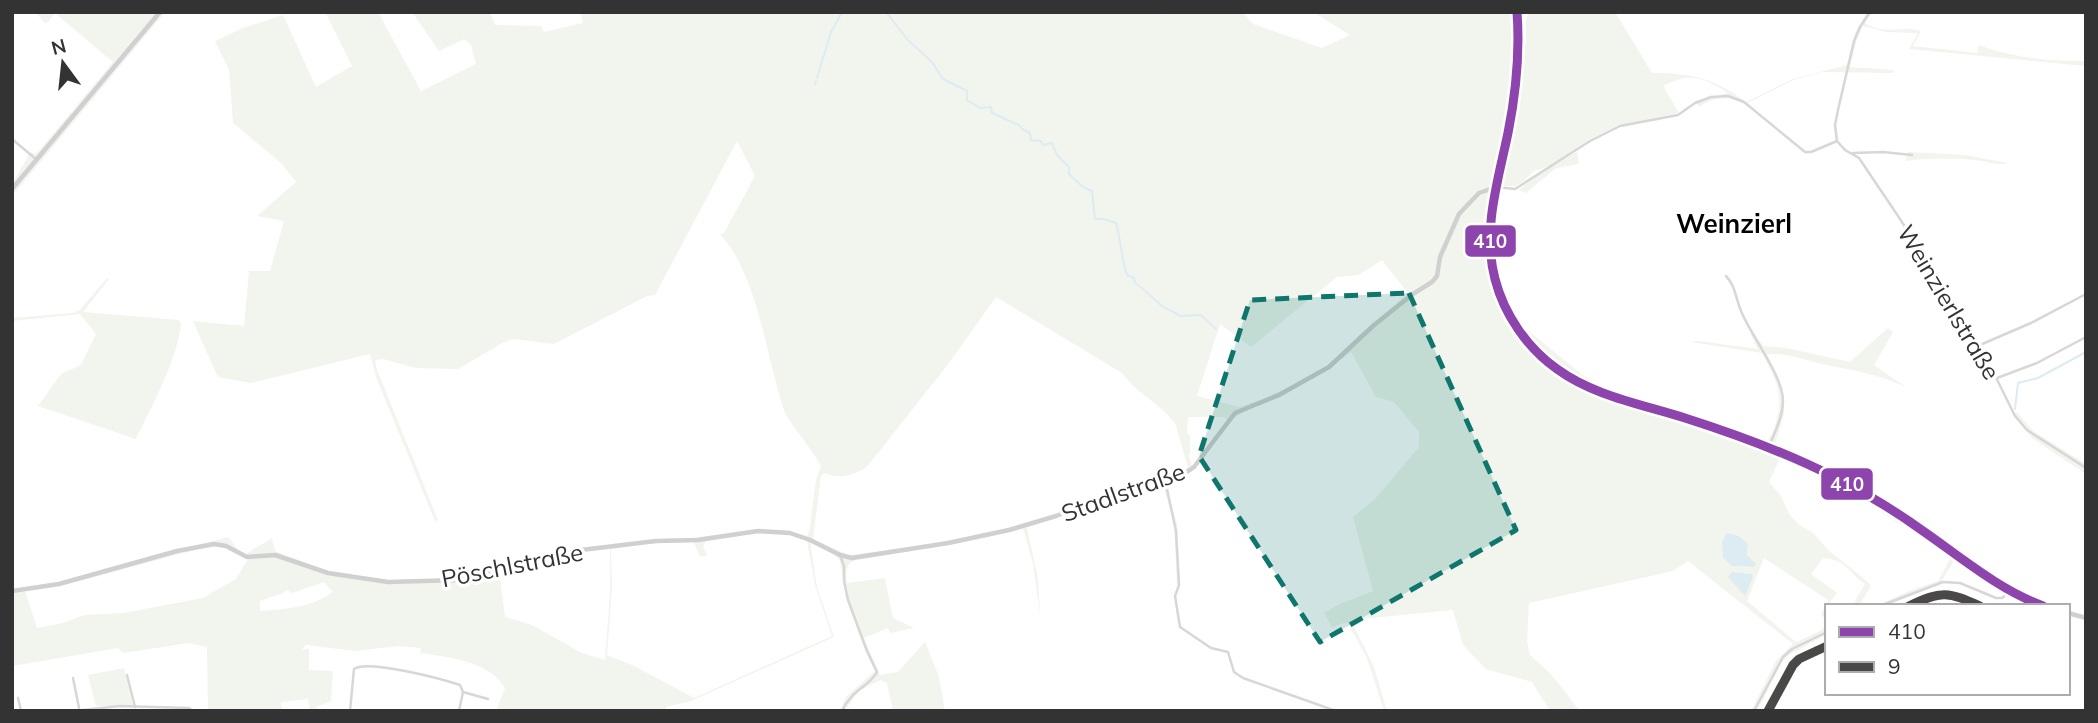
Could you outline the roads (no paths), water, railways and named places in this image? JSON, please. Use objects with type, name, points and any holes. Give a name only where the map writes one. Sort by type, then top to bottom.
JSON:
[{"type":"street","points":[[12,189],[160,12]]},
{"type":"street","points":[[1517,12],[1519,40],[1516,89],[1496,187],[1490,234],[1495,277],[1517,328],[1546,360],[1568,376],[1601,392],[1768,448],[1821,471],[1888,508],[2009,592],[2039,604]]},
{"type":"street","points":[[1496,187],[1515,189],[1590,141],[1620,126],[1678,115],[1695,103],[1711,97],[1728,96],[1744,102],[1805,152],[1837,141],[1835,125],[1856,33],[1870,12]]},
{"type":"street","points":[[12,139],[37,160]]},
{"type":"street","name":"Weinzierlstraße","points":[[1837,141],[1845,150],[1853,153],[1875,180],[1980,345],[2014,415],[2027,430],[2086,468]]},
{"type":"street","points":[[1853,153],[1912,155]]},
{"type":"street","name":"Stadlstraße","points":[[839,555],[852,558],[948,544],[1009,530],[1045,520],[1132,487],[1165,480],[1191,470],[1235,413],[1279,395],[1329,367],[1373,326],[1432,282],[1437,276],[1440,257],[1459,214],[1479,193],[1496,187]]},
{"type":"street","points":[[1726,276],[1782,395],[1781,412],[1768,448]]},
{"type":"street","points":[[1980,345],[2031,323],[2086,294]]},
{"type":"street","points":[[1996,379],[2038,363],[2086,337]]},
{"type":"street","points":[[1165,480],[1176,531],[1179,585],[1175,596],[1180,627],[1211,648],[1228,652],[1234,672],[1243,678],[1336,711]]},
{"type":"street","name":"Pöschlstraße","points":[[12,591],[60,584],[187,548],[214,544],[226,546],[247,557],[278,555],[328,573],[367,581],[388,582],[458,580],[581,550],[656,541],[698,540],[758,531],[790,533],[839,555]]},
{"type":"street","points":[[839,555],[844,566],[848,600],[877,673],[850,697],[842,711]]},
{"type":"street","points":[[844,566],[852,558]]},
{"type":"street","points":[[1885,604],[1943,582],[1960,583],[1996,598],[2002,598],[2009,592]]},
{"type":"street","points":[[1754,711],[1783,657],[1792,649],[1825,633]]},
{"type":"street","points":[[350,711],[356,666],[384,668],[460,685],[463,692],[459,711]]},
{"type":"street","points":[[127,675],[137,709]]},
{"type":"street","points":[[73,678],[79,710]]},
{"type":"street","points":[[463,692],[488,699]]},
{"type":"street","points":[[18,698],[21,711]]},
{"type":"street","points":[[73,711],[120,706],[192,710]]},
{"type":"waterway","points":[[817,78],[831,32],[842,12]]},
{"type":"waterway","points":[[886,12],[908,40],[932,62],[943,79],[967,91],[967,100],[980,108],[991,107],[992,113],[1030,133],[1031,140],[1041,141],[1043,145],[1052,143],[1057,155],[1069,167],[1069,174],[1083,187],[1092,191],[1095,219],[1116,223],[1127,275],[1134,278],[1135,283],[1165,308],[1180,316],[1201,315],[1216,329]]},
{"type":"waterway","points":[[2015,409],[2018,383],[2038,378],[2086,352]]},
{"type":"district","name":"Weinzierl","points":[[1734,223]]}]
